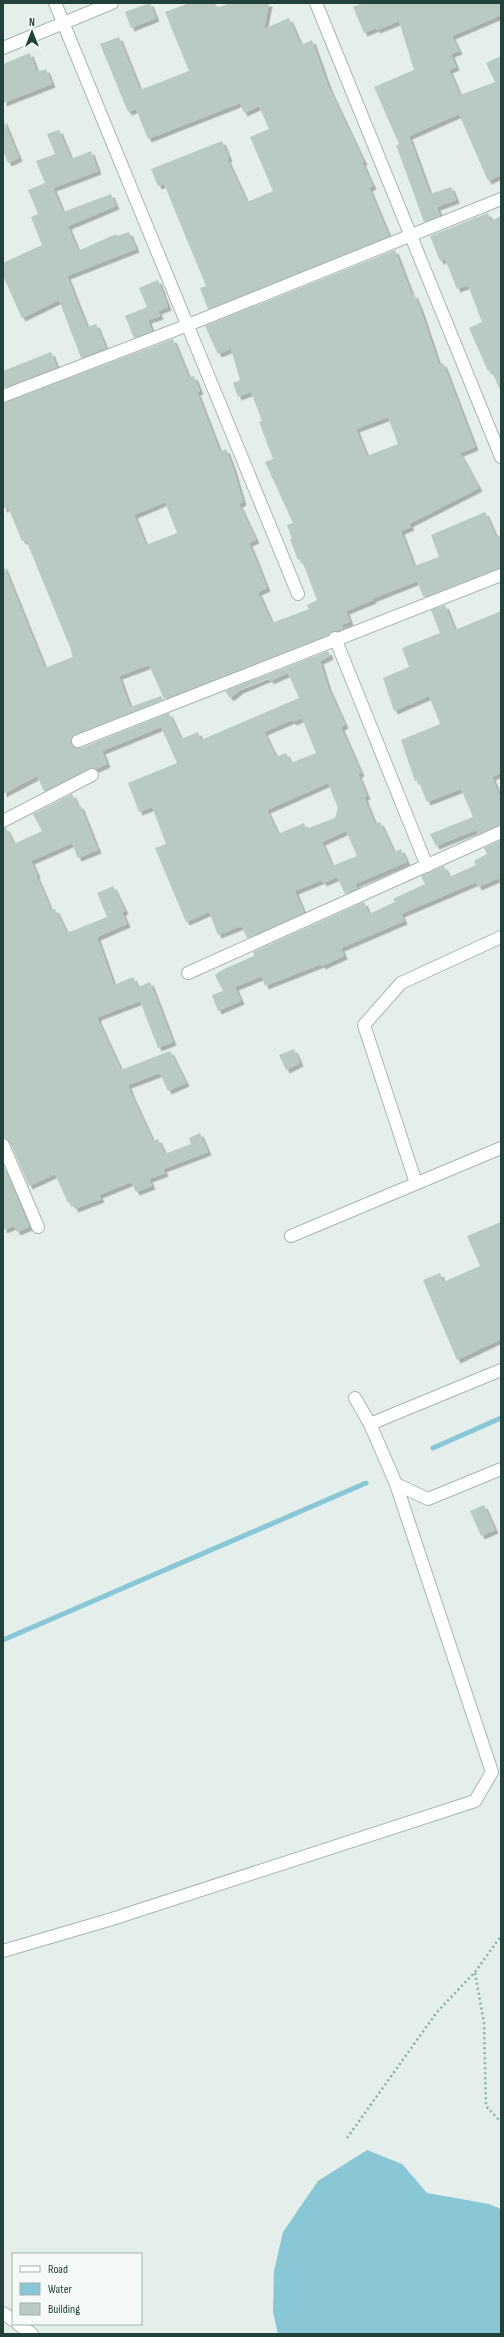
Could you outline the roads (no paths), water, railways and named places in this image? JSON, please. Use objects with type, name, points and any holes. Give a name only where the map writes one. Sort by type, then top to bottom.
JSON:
[{"type":"street","points":[[55,3],[298,594]]},
{"type":"street","points":[[3,48],[112,3]]},
{"type":"street","points":[[316,3],[501,457]]},
{"type":"street","points":[[3,396],[188,325],[501,199]]},
{"type":"street","points":[[78,741],[335,638],[501,575]]},
{"type":"street","points":[[335,638],[427,866]]},
{"type":"street","points":[[3,821],[92,775]]},
{"type":"street","points":[[188,973],[501,832]]},
{"type":"street","points":[[416,1184],[364,1024],[401,983],[501,937]]},
{"type":"street","points":[[3,1145],[38,1227]]},
{"type":"street","points":[[291,1236],[501,1148]]},
{"type":"street","points":[[370,1424],[501,1370]]},
{"type":"street","points":[[3,1951],[119,1916],[475,1801],[492,1772],[396,1484],[370,1424],[355,1398]]},
{"type":"street","points":[[396,1484],[428,1499],[501,1469]]},
{"type":"street","points":[[3,2313],[12,2319]]},
{"type":"street","points":[[19,2325],[32,2334]]},
{"type":"water","points":[[367,2150],[402,2164],[427,2193],[489,2204],[501,2209],[501,2334],[278,2334],[273,2312],[274,2271],[283,2232],[318,2181]]},
{"type":"waterway","points":[[433,1448],[501,1418]]},
{"type":"waterway","points":[[3,1640],[366,1483]]}]
